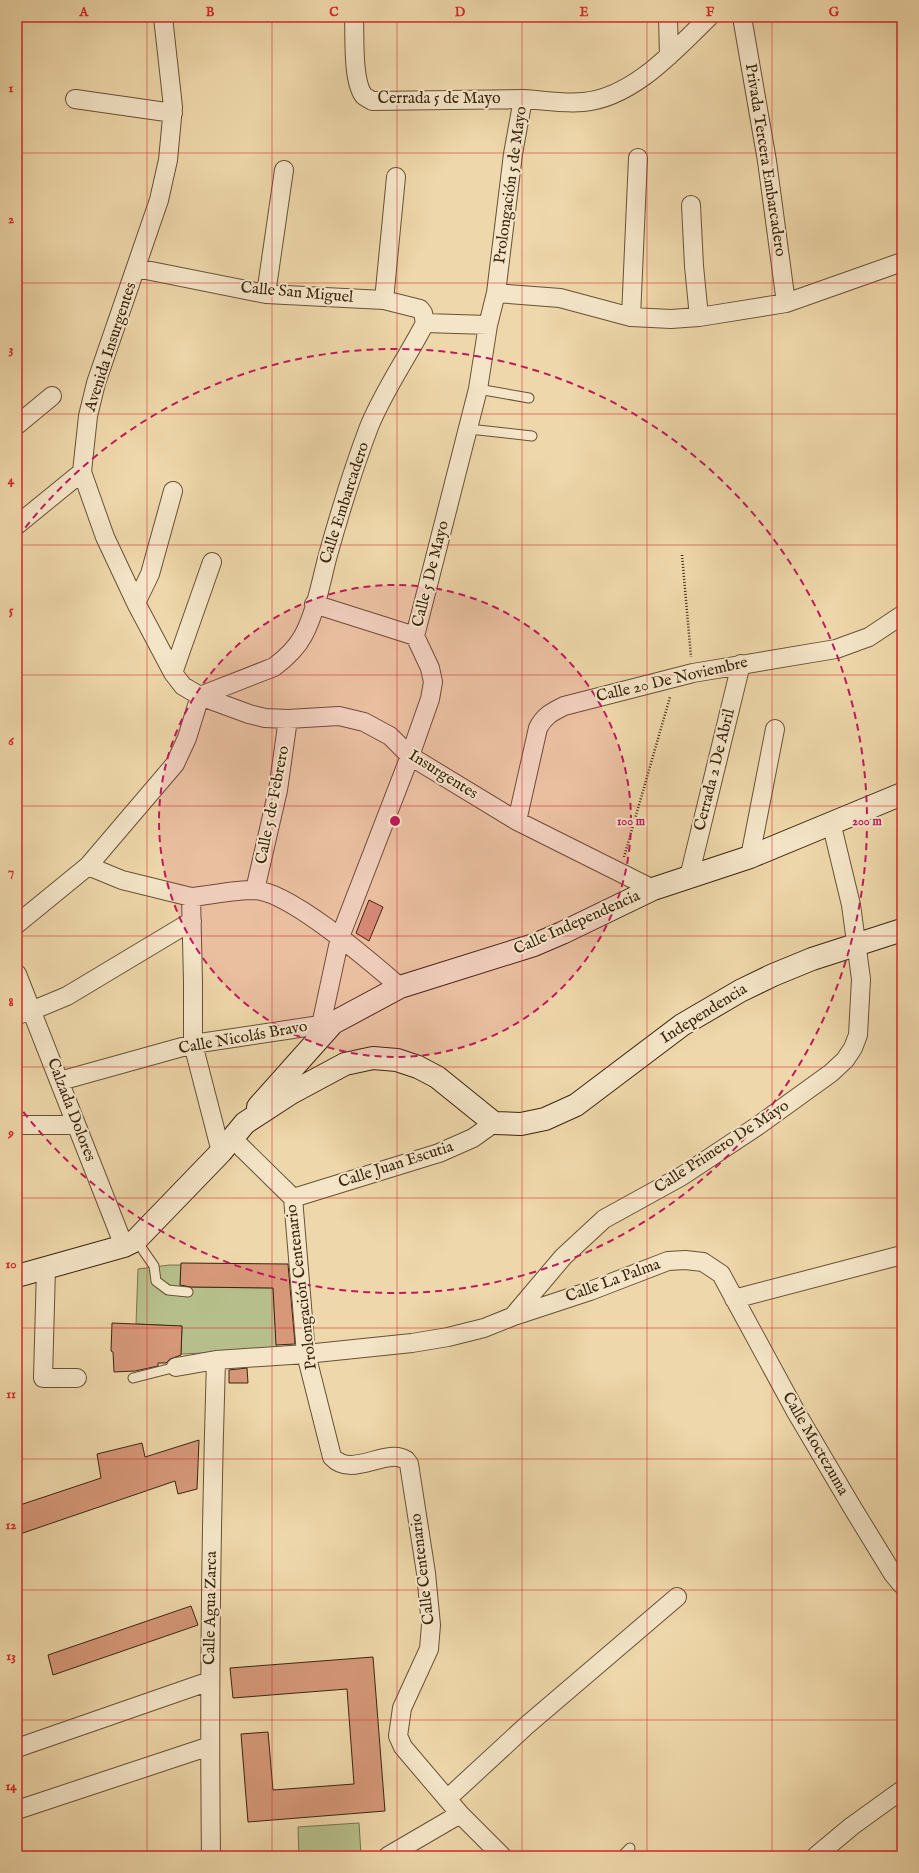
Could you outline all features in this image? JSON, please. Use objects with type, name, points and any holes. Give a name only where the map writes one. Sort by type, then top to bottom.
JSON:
[{"type":"street","name":"Avenida Insurgentes","points":[[163,17],[173,107],[168,160],[159,200],[96,383],[88,416],[82,472],[105,537],[136,603],[173,673],[183,686],[200,696]]},
{"type":"street","name":"Cerrada 5 de Mayo","points":[[354,17],[357,76],[364,97],[372,101],[522,99]]},
{"type":"street","points":[[668,17],[669,56]]},
{"type":"street","name":"Prolongación 5 de Mayo","points":[[496,293],[513,154],[522,99],[583,102],[607,97],[624,89],[669,56],[710,17]]},
{"type":"street","name":"Privada Tercera Embarcadero","points":[[742,17],[767,161],[786,303]]},
{"type":"street","points":[[75,99],[172,113]]},
{"type":"street","points":[[631,316],[638,158]]},
{"type":"street","points":[[266,294],[284,170]]},
{"type":"street","points":[[384,300],[396,177]]},
{"type":"street","points":[[691,205],[694,266],[699,317]]},
{"type":"street","points":[[496,293],[560,298],[631,316],[671,319],[699,317],[786,303],[902,262]]},
{"type":"street","name":"Calle San Miguel","points":[[136,268],[266,294],[384,300],[420,309],[423,313],[425,322]]},
{"type":"street","name":"Calle 5 De Mayo","points":[[327,1024],[340,937],[410,756],[430,699],[433,682],[430,668],[415,636],[469,428],[478,389],[488,325],[496,293]]},
{"type":"street","points":[[425,322],[488,325]]},
{"type":"street","name":"Calle Embarcadero","points":[[200,696],[274,667],[296,648],[304,635],[344,497],[370,426],[403,360],[425,322]]},
{"type":"street","points":[[17,425],[52,396]]},
{"type":"street","points":[[17,525],[82,472]]},
{"type":"street","points":[[136,603],[150,574],[173,491]]},
{"type":"street","points":[[173,673],[212,562]]},
{"type":"street","points":[[314,604],[415,636]]},
{"type":"street","name":"Calle 20 De Noviembre","points":[[517,821],[538,728],[543,719],[551,712],[564,706],[684,675],[741,664],[836,649],[870,637],[902,615]]},
{"type":"street","name":"Cerrada 2 De Abril","points":[[689,876],[741,664]]},
{"type":"street","points":[[17,924],[88,866],[175,764],[187,738],[200,696]]},
{"type":"street","name":"Insurgentes","points":[[200,696],[257,716],[288,719],[339,716],[364,722],[390,736],[410,756],[517,821],[654,889]]},
{"type":"street","name":"Calle 5 de Febrero","points":[[255,890],[278,790],[288,719]]},
{"type":"street","points":[[750,857],[775,729]]},
{"type":"street","name":"Calle Independencia","points":[[233,1138],[327,1024],[400,987],[534,945],[654,889],[689,876],[750,857],[831,822],[902,794]]},
{"type":"street","name":"Calle Primero De Mayo","points":[[514,1316],[563,1257],[604,1219],[688,1172],[806,1092],[845,1060],[853,1048],[858,1035],[860,1018],[861,979],[851,905],[831,822]]},
{"type":"street","points":[[88,866],[122,880],[191,897],[255,890],[275,895],[340,937],[400,987]]},
{"type":"street","points":[[191,897],[193,1044],[233,1138]]},
{"type":"street","points":[[24,1013],[67,996],[192,921]]},
{"type":"street","name":"Independencia","points":[[494,1123],[520,1124],[545,1119],[576,1106],[682,1025],[740,991],[806,961],[902,930]]},
{"type":"street","name":"Calzada Dolores","points":[[17,974],[24,1013],[60,1081],[76,1125],[130,1243]]},
{"type":"street","name":"Calle Nicolás Bravo","points":[[60,1081],[193,1044],[327,1024]]},
{"type":"street","points":[[17,1276],[130,1243],[233,1138],[320,1076],[345,1064],[373,1058],[396,1060],[418,1067],[437,1076],[494,1123]]},
{"type":"street","name":"Calle Juan Escutia","points":[[293,1198],[439,1153],[473,1138],[494,1123]]},
{"type":"street","points":[[17,1125],[76,1125]]},
{"type":"street","name":"Prolongación Centenario","points":[[233,1138],[293,1198],[306,1354],[332,1457]]},
{"type":"street","points":[[734,1299],[902,1255]]},
{"type":"street","name":"Calle La Palma","points":[[176,1367],[216,1360],[306,1354],[412,1343],[448,1337],[484,1328],[514,1316],[590,1291],[668,1261],[685,1260],[703,1262],[721,1274],[734,1299]]},
{"type":"street","points":[[46,1268],[43,1378],[77,1378]]},
{"type":"street","name":"Calle Moctezuma","points":[[734,1299],[796,1412],[856,1514],[893,1574],[902,1585]]},
{"type":"street","name":"Calle Agua Zarca","points":[[211,1856],[210,1681],[212,1501],[216,1360]]},
{"type":"street","name":"Calle Centenario","points":[[332,1457],[336,1461],[343,1464],[354,1465],[397,1457],[406,1460],[409,1464],[429,1596],[430,1638],[429,1649],[402,1708],[398,1736],[403,1748],[447,1799],[502,1856]]},
{"type":"street","points":[[447,1799],[526,1726],[677,1597]]},
{"type":"street","points":[[17,1748],[210,1681]]},
{"type":"street","points":[[17,1810],[210,1746]]},
{"type":"street","points":[[816,1856],[852,1826],[902,1790]]},
{"type":"street","points":[[388,1856],[460,1814]]},
{"type":"lane","points":[[478,389],[529,398]]},
{"type":"lane","points":[[469,428],[532,436]]},
{"type":"lane","points":[[130,1243],[154,1266],[156,1281],[168,1290],[188,1292]]},
{"type":"lane","points":[[133,1378],[176,1367]]},
{"type":"lane","points":[[622,1856],[630,1848]]},
{"type":"path","points":[[620,871],[684,675],[682,555]]},
{"type":"green space","points":[[181,1265],[180,1287],[273,1288],[277,1350],[181,1354],[182,1326],[136,1324],[138,1269]]},
{"type":"green space","points":[[359,1823],[361,1855],[299,1856],[298,1827]]},
{"type":"building","points":[[369,900],[383,907],[369,941],[356,933]]},
{"type":"building","points":[[181,1263],[288,1264],[295,1344],[276,1345],[273,1288],[191,1287],[180,1285]]},
{"type":"building","points":[[112,1323],[182,1326],[181,1355],[170,1359],[166,1363],[158,1363],[158,1366],[135,1371],[114,1372],[113,1352],[111,1351]]},
{"type":"building","points":[[247,1368],[248,1383],[229,1383],[229,1370]]},
{"type":"building","points":[[199,1440],[197,1489],[178,1494],[175,1481],[17,1535],[17,1506],[101,1478],[97,1454],[142,1443],[145,1457]]},
{"type":"building","points":[[191,1606],[198,1625],[53,1675],[48,1655]]},
{"type":"building","points":[[373,1657],[385,1811],[248,1822],[241,1734],[268,1732],[273,1790],[354,1784],[347,1689],[233,1698],[230,1668]]}]
